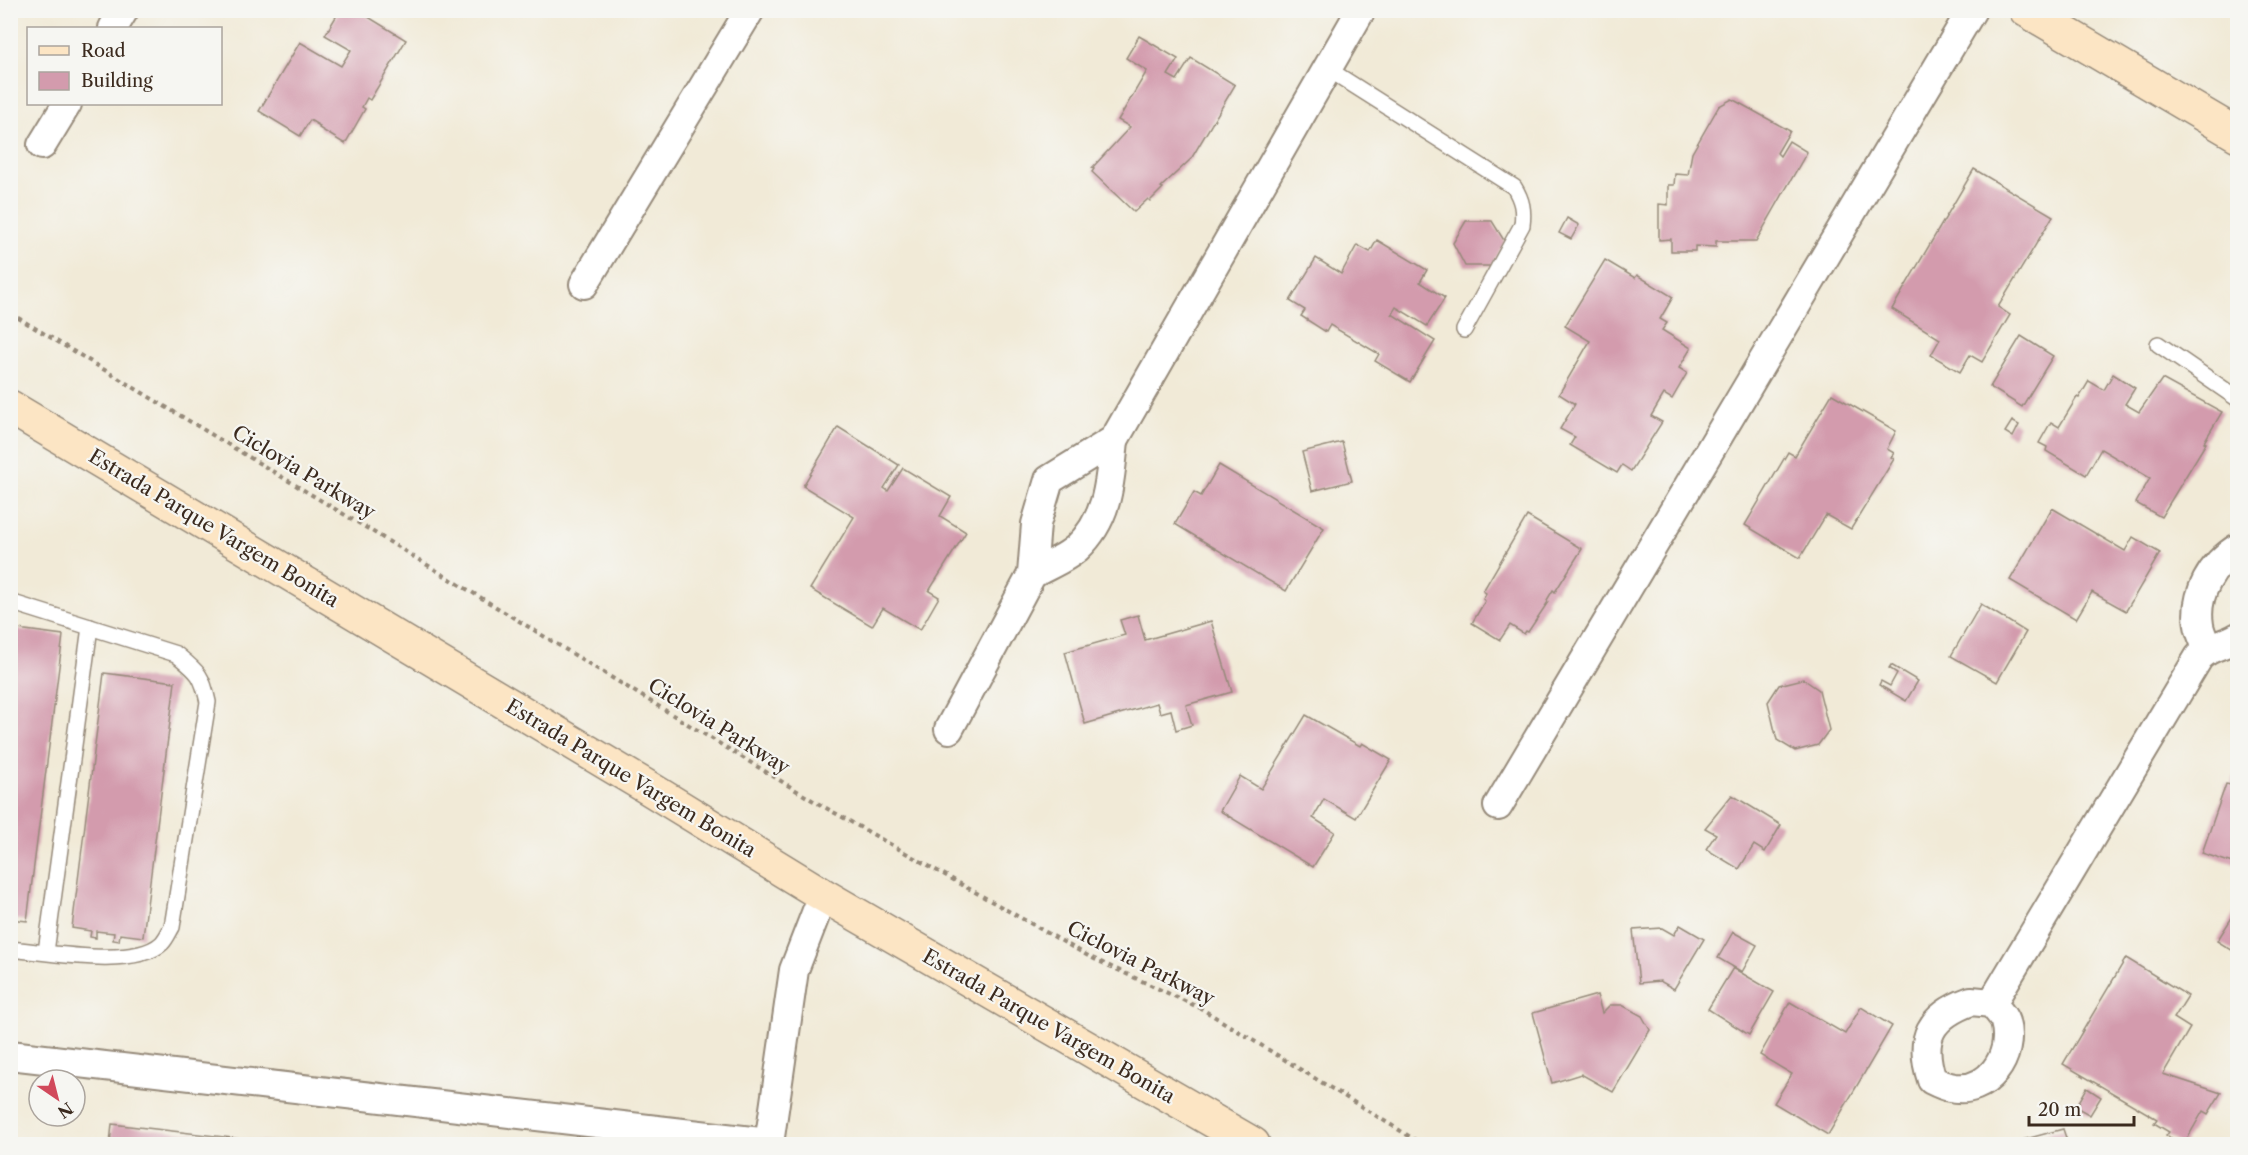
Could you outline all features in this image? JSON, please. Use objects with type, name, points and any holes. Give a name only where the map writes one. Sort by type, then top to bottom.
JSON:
[{"type":"main road","points":[[2026,10],[2238,135]]},
{"type":"main road","name":"Estrada Parque Vargem Bonita","points":[[10,407],[823,895],[1253,1144]]},
{"type":"street","points":[[114,27],[124,10]]},
{"type":"street","points":[[584,284],[750,10]]},
{"type":"street","points":[[1032,574],[1075,549],[1093,530],[1109,495],[1114,441],[1361,10]]},
{"type":"street","points":[[1498,806],[1972,10]]},
{"type":"street","points":[[42,145],[66,105]]},
{"type":"street","points":[[949,729],[1032,574],[1035,524],[1049,480],[1114,441]]},
{"type":"street","points":[[2207,648],[2199,626],[2199,601],[2208,577],[2223,557],[2238,548]]},
{"type":"street","points":[[1992,1003],[2199,657],[2207,648],[2228,643],[2238,637]]},
{"type":"street","points":[[10,1055],[769,1144],[794,970],[823,895]]},
{"type":"lane","points":[[1328,69],[1514,188],[1519,196],[1524,210],[1522,225],[1464,330]]},
{"type":"lane","points":[[2158,344],[2238,399]]},
{"type":"lane","points":[[10,602],[176,654],[204,681],[208,702],[172,927],[163,943],[144,953],[117,958],[10,949]]},
{"type":"lane","points":[[46,952],[90,627]]},
{"type":"path","name":"Ciclovia Parkway","points":[[10,313],[812,800],[1090,957],[1202,1009],[1422,1144]]},
{"type":"building","points":[[340,10],[357,10],[406,40],[370,100],[367,98],[362,107],[365,109],[345,144],[310,120],[300,136],[259,111],[300,42],[341,66],[351,50],[325,35]]},
{"type":"building","points":[[1139,36],[1178,59],[1168,75],[1177,80],[1191,58],[1235,85],[1191,159],[1161,187],[1163,188],[1150,201],[1148,199],[1134,212],[1092,172],[1094,169],[1092,168],[1130,127],[1118,120],[1147,71],[1126,58]]},
{"type":"building","points":[[1732,99],[1790,131],[1777,153],[1780,156],[1789,141],[1807,152],[1756,241],[1716,241],[1716,247],[1695,246],[1695,251],[1671,251],[1671,239],[1659,240],[1659,204],[1668,205],[1668,185],[1674,185],[1675,174],[1688,175],[1692,153],[1719,106]]},
{"type":"building","points":[[1974,169],[2053,216],[1998,307],[2010,315],[1982,362],[1970,355],[1960,372],[1931,355],[1940,339],[1892,309]]},
{"type":"building","points":[[1567,218],[1579,225],[1571,239],[1559,233]]},
{"type":"building","points":[[1466,221],[1492,221],[1505,242],[1491,266],[1465,266],[1453,243]]},
{"type":"building","points":[[1377,240],[1427,270],[1420,282],[1445,298],[1427,326],[1396,307],[1392,314],[1435,341],[1410,382],[1375,361],[1379,354],[1330,325],[1326,332],[1301,316],[1305,310],[1290,301],[1316,258],[1341,274],[1357,245],[1370,252]]},
{"type":"building","points":[[1605,260],[1635,278],[1637,275],[1673,297],[1660,319],[1667,323],[1662,330],[1691,348],[1679,368],[1687,373],[1672,399],[1664,394],[1651,416],[1662,422],[1631,471],[1622,465],[1617,473],[1570,445],[1575,437],[1560,429],[1575,404],[1559,394],[1590,341],[1565,326]]},
{"type":"building","points":[[2021,336],[2053,356],[2022,407],[1990,387]]},
{"type":"building","points":[[2113,374],[2135,388],[2125,404],[2139,412],[2162,379],[2222,412],[2161,517],[2136,503],[2150,478],[2101,449],[2086,475],[2046,451],[2047,447],[2039,443],[2051,422],[2059,427],[2089,381],[2104,390]]},
{"type":"building","points":[[1832,394],[1896,431],[1887,449],[1894,453],[1891,457],[1894,459],[1851,529],[1826,515],[1800,558],[1745,525],[1788,452],[1795,456]]},
{"type":"building","points":[[2012,421],[2019,425],[2013,437],[2005,432]]},
{"type":"building","points":[[838,427],[899,465],[884,488],[888,491],[903,468],[951,497],[940,516],[966,532],[929,591],[939,597],[920,630],[883,608],[872,626],[810,589],[854,517],[803,486]]},
{"type":"building","points":[[1342,442],[1352,481],[1312,491],[1302,452]]},
{"type":"building","points":[[1219,465],[1324,528],[1286,591],[1175,524],[1194,492],[1201,496]]},
{"type":"building","points":[[2052,508],[2125,551],[2133,537],[2160,553],[2126,611],[2092,592],[2076,619],[2010,580]]},
{"type":"building","points":[[1527,516],[1582,549],[1555,592],[1553,590],[1548,602],[1528,632],[1524,634],[1510,625],[1500,640],[1472,623],[1485,601],[1483,599],[1486,593],[1483,591]]},
{"type":"building","points":[[1981,604],[2026,632],[1997,682],[1951,656]]},
{"type":"building","points":[[1138,615],[1145,640],[1211,621],[1232,692],[1186,705],[1192,725],[1176,730],[1171,710],[1160,713],[1157,703],[1085,724],[1065,652],[1125,635],[1120,620]]},
{"type":"building","points":[[10,628],[63,635],[27,921],[10,919]]},
{"type":"building","points":[[1891,665],[1918,681],[1906,701],[1879,685],[1881,681],[1890,686],[1897,673],[1889,668]]},
{"type":"building","points":[[104,673],[175,682],[143,937],[120,934],[119,941],[113,940],[114,933],[96,931],[96,938],[90,937],[91,931],[72,928]]},
{"type":"building","points":[[1803,679],[1819,690],[1829,730],[1818,745],[1795,751],[1777,740],[1768,702],[1779,685]]},
{"type":"building","points":[[1306,715],[1360,746],[1362,743],[1391,760],[1356,818],[1324,799],[1313,818],[1335,832],[1313,867],[1220,811],[1240,776],[1261,789]]},
{"type":"building","points":[[2235,775],[2238,776],[2238,865],[2202,853],[2226,784],[2231,785]]},
{"type":"building","points":[[1732,795],[1781,825],[1765,852],[1754,845],[1739,869],[1706,849],[1716,834],[1705,828]]},
{"type":"building","points":[[2238,908],[2238,954],[2217,941]]},
{"type":"building","points":[[1680,925],[1704,939],[1674,989],[1660,981],[1639,983],[1633,930],[1662,928],[1674,935]]},
{"type":"building","points":[[1733,932],[1757,945],[1742,972],[1718,958]]},
{"type":"building","points":[[2126,958],[2188,996],[2174,1018],[2190,1028],[2163,1074],[2221,1093],[2208,1114],[2203,1111],[2184,1144],[2166,1136],[2169,1132],[2154,1123],[2157,1119],[2063,1064]]},
{"type":"building","points":[[1733,968],[1774,992],[1749,1035],[1708,1009]]},
{"type":"building","points":[[1597,995],[1602,1013],[1610,1005],[1622,1005],[1642,1016],[1650,1030],[1613,1092],[1581,1074],[1552,1083],[1533,1013]]},
{"type":"building","points":[[1790,1002],[1845,1034],[1861,1007],[1892,1026],[1828,1135],[1774,1103],[1792,1074],[1760,1055]]},
{"type":"building","points":[[2087,1088],[2101,1097],[2090,1115],[2076,1107]]},
{"type":"building","points":[[112,1124],[276,1143],[276,1144],[110,1144]]},
{"type":"building","points":[[2063,1129],[2068,1144],[2024,1144],[2022,1140]]}]
